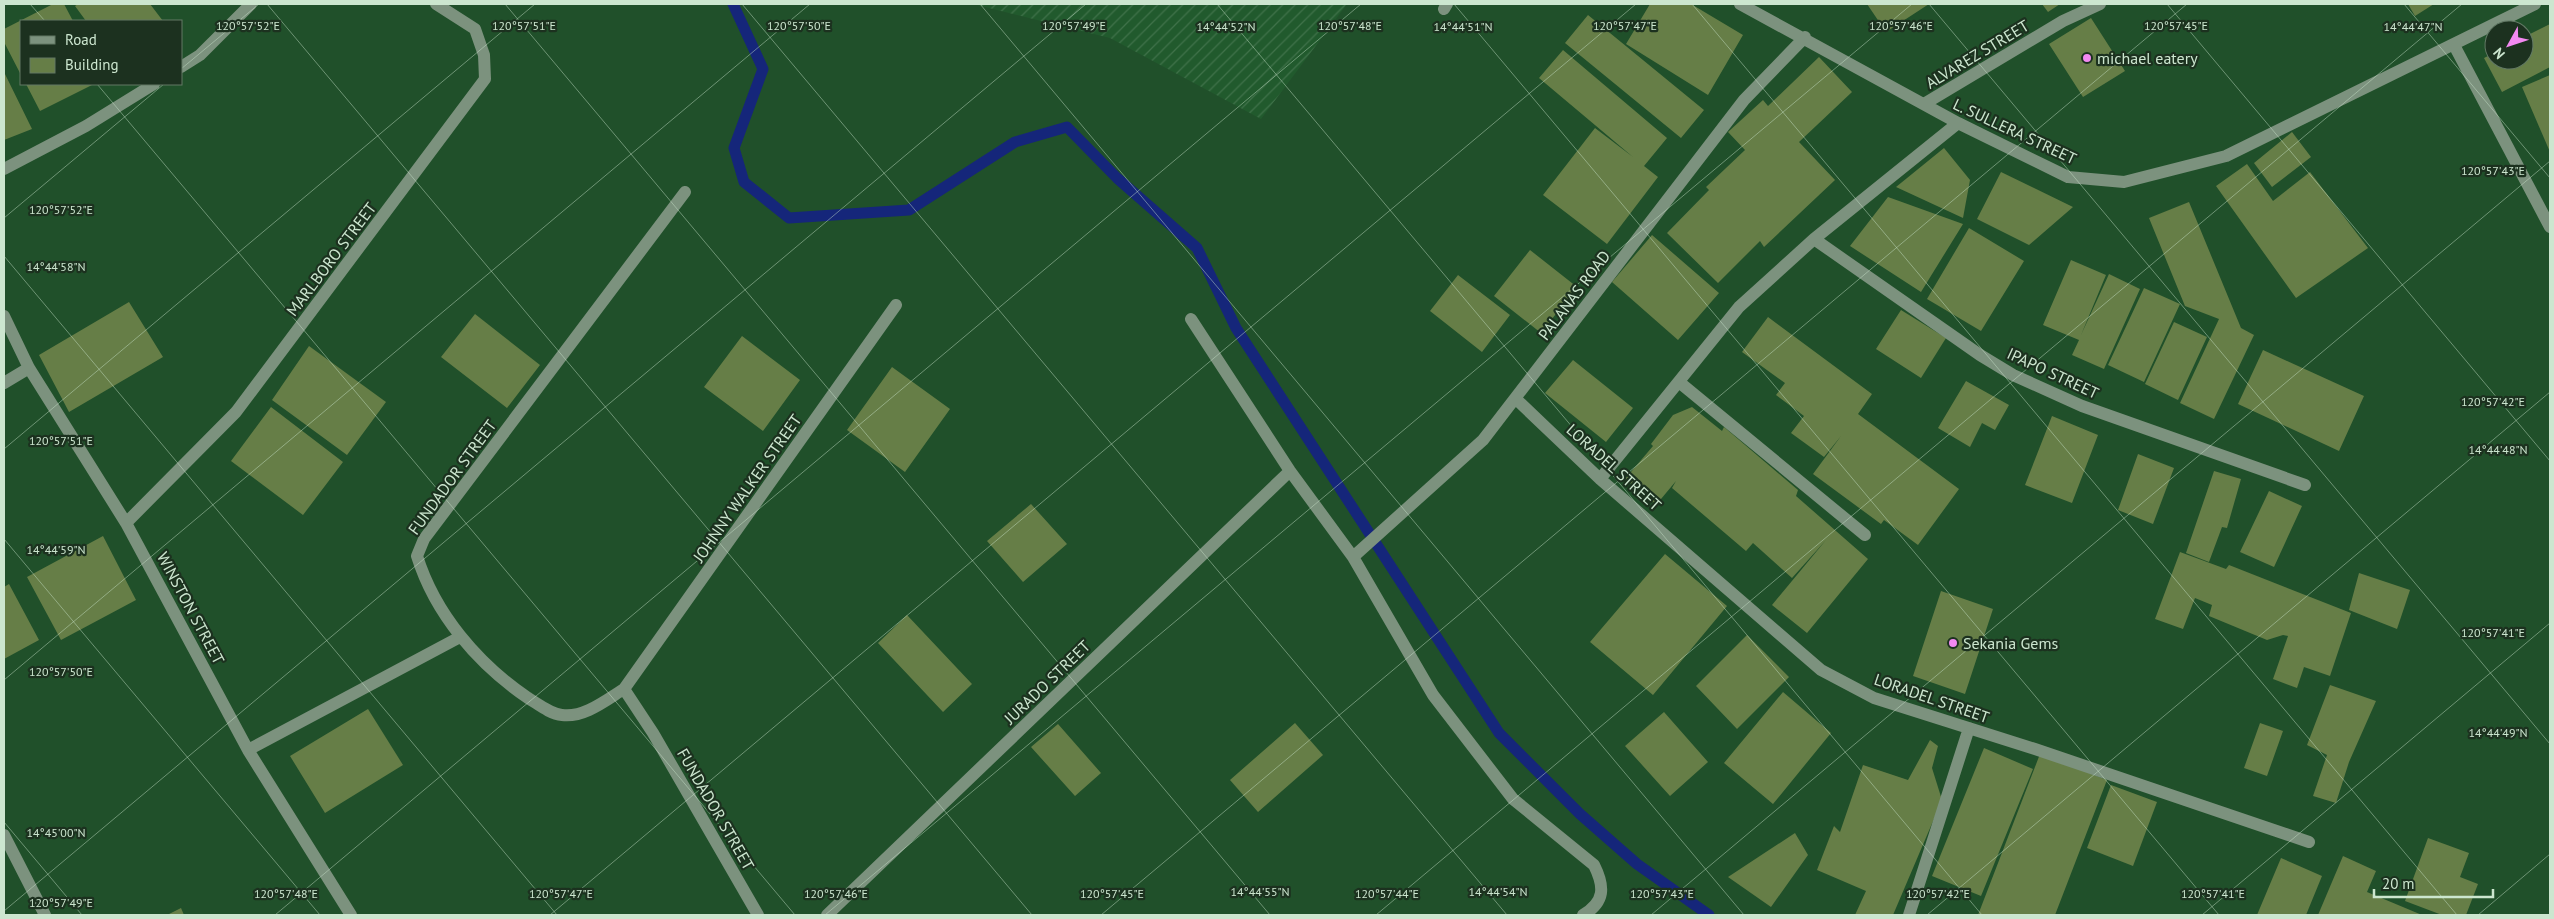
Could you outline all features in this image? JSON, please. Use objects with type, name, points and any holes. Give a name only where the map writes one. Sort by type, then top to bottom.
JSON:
[{"type":"street","points":[[182,66],[200,55],[250,4]]},
{"type":"street","name":"MARLBORO STREET","points":[[126,522],[236,412],[485,79],[484,55],[475,29],[436,4]]},
{"type":"street","name":"L. SULLERA STREET","points":[[1740,4],[1805,37],[1958,123],[2068,177],[2124,182],[2226,156],[2535,4]]},
{"type":"street","name":"ALVAREZ STREET","points":[[1924,104],[2063,21],[2100,4]]},
{"type":"street","name":"PALANAS ROAD","points":[[1353,557],[1483,440],[1744,100],[1805,37]]},
{"type":"street","points":[[2454,45],[2550,227]]},
{"type":"street","points":[[4,169],[86,126],[152,85]]},
{"type":"street","points":[[1600,479],[1739,307],[1814,239],[1958,123]]},
{"type":"street","name":"FUNDADOR STREET","points":[[685,192],[424,539],[417,556],[423,577],[460,637],[502,680],[545,709],[561,715],[579,714],[624,689],[653,733],[758,915]]},
{"type":"street","name":"IPAPO STREET","points":[[1814,239],[1980,355],[2013,375],[2082,406],[2305,486]]},
{"type":"street","name":"JOHNNY WALKER STREET","points":[[624,689],[896,305]]},
{"type":"street","name":"WINSTON STREET","points":[[4,316],[29,368],[126,522],[248,750],[351,915]]},
{"type":"street","points":[[1191,319],[1290,472],[1353,557],[1433,694],[1513,799],[1594,865],[1601,879],[1602,893],[1594,909],[1583,915]]},
{"type":"street","points":[[4,383],[29,368]]},
{"type":"street","points":[[1679,382],[1865,535]]},
{"type":"street","name":"LORADEL STREET","points":[[1516,399],[1600,479],[1821,670],[1874,698],[2309,842]]},
{"type":"street","name":"JURADO STREET","points":[[827,915],[1290,472]]},
{"type":"street","points":[[248,750],[460,637]]},
{"type":"street","points":[[1909,915],[1969,728]]},
{"type":"street","points":[[4,834],[44,915]]},
{"type":"shaded area","points":[[973,4],[1347,4],[1261,119],[1110,38]]},
{"type":"building","points":[[53,4],[64,4],[72,20],[22,20]]},
{"type":"building","points":[[78,4],[150,4],[162,20],[85,20],[75,6]]},
{"type":"building","points":[[1650,4],[1691,4],[1743,35],[1708,95],[1626,44]]},
{"type":"building","points":[[1867,4],[1929,4],[1886,32]]},
{"type":"building","points":[[2042,4],[2060,4],[2048,12]]},
{"type":"building","points":[[2408,4],[2434,4],[2415,16]]},
{"type":"building","points":[[1588,15],[1704,110],[1681,138],[1565,43]]},
{"type":"building","name":"michael eatery","points":[[2091,18],[2125,71],[2083,97],[2049,44]]},
{"type":"building","points":[[20,21],[20,73],[4,42],[4,29]]},
{"type":"building","points":[[2550,24],[2550,67],[2502,92],[2490,70],[2534,70],[2534,32]]},
{"type":"building","points":[[1563,50],[1667,138],[1644,166],[1658,177],[1607,244],[1543,195],[1595,128],[1633,157],[1539,78]]},
{"type":"building","points":[[1819,57],[1852,92],[1799,142],[1835,180],[1764,247],[1760,241],[1718,283],[1667,233],[1709,190],[1706,187],[1745,150],[1728,132],[1763,100],[1768,106]]},
{"type":"building","points":[[4,72],[32,129],[4,140]]},
{"type":"building","points":[[2550,75],[2550,152],[2522,87]]},
{"type":"building","points":[[27,85],[92,85],[40,111]]},
{"type":"building","points":[[2292,132],[2311,157],[2272,187],[2254,163]]},
{"type":"building","points":[[1944,148],[1970,180],[1963,218],[1896,187]]},
{"type":"building","points":[[2247,164],[2273,201],[2310,172],[2368,248],[2296,298],[2216,186]]},
{"type":"building","points":[[2001,172],[2073,207],[2029,245],[1977,219]]},
{"type":"building","points":[[1888,197],[1963,224],[1921,292],[1850,246]]},
{"type":"building","points":[[2189,202],[2241,328],[2254,335],[2214,419],[2180,403],[2219,319],[2185,306],[2149,218]]},
{"type":"building","points":[[1969,228],[2024,261],[1981,331],[1927,299]]},
{"type":"building","points":[[1652,235],[1719,293],[1678,340],[1612,282]]},
{"type":"building","points":[[1530,250],[1577,287],[1541,333],[1494,296]]},
{"type":"building","points":[[2071,260],[2106,275],[2081,335],[2109,274],[2140,289],[2104,369],[2072,355],[2079,340],[2043,325]]},
{"type":"building","points":[[1458,275],[1510,315],[1482,352],[1430,311]]},
{"type":"building","points":[[2144,288],[2180,304],[2144,382],[2108,365]]},
{"type":"building","points":[[129,302],[163,357],[69,412],[39,355]]},
{"type":"building","points":[[1901,310],[1946,338],[1921,378],[1876,349]]},
{"type":"building","points":[[475,314],[540,365],[507,408],[441,357]]},
{"type":"building","points":[[1768,317],[1872,394],[1858,414],[1959,489],[1918,545],[1884,520],[1881,524],[1813,474],[1841,436],[1824,457],[1791,433],[1804,416],[1776,395],[1785,383],[1742,352]]},
{"type":"building","points":[[2174,322],[2207,337],[2178,400],[2145,384]]},
{"type":"building","points":[[742,336],[800,380],[763,431],[704,387]]},
{"type":"building","points":[[309,346],[386,402],[347,455],[272,400]]},
{"type":"building","points":[[2263,350],[2364,396],[2339,451],[2238,404]]},
{"type":"building","points":[[1573,360],[1633,408],[1606,442],[1545,393]]},
{"type":"building","points":[[892,367],[950,409],[905,472],[847,430]]},
{"type":"building","points":[[1966,381],[2009,405],[1995,430],[1982,423],[1970,447],[1938,428]]},
{"type":"building","points":[[271,407],[343,462],[303,515],[231,461]]},
{"type":"building","points":[[1692,407],[1722,431],[1724,427],[1798,490],[1796,496],[1868,559],[1807,633],[1772,605],[1826,540],[1792,578],[1753,543],[1746,551],[1672,488],[1676,481],[1656,505],[1625,479],[1653,446],[1651,444],[1673,415]]},
{"type":"building","points":[[2052,416],[2098,435],[2072,503],[2025,485]]},
{"type":"building","points":[[2138,454],[2174,468],[2153,524],[2118,510]]},
{"type":"building","points":[[2214,471],[2241,479],[2227,528],[2222,527],[2209,562],[2186,553]]},
{"type":"building","points":[[2269,491],[2302,506],[2274,567],[2240,552]]},
{"type":"building","points":[[1031,504],[1067,544],[1023,582],[987,541]]},
{"type":"building","points":[[103,536],[136,600],[61,640],[27,577]]},
{"type":"building","points":[[2180,552],[2226,569],[2229,565],[2351,613],[2330,676],[2304,667],[2297,688],[2273,679],[2288,636],[2283,635],[2267,640],[2209,616],[2212,605],[2195,598],[2183,629],[2155,619]]},
{"type":"building","points":[[1665,554],[1727,606],[1653,695],[1590,642]]},
{"type":"building","points":[[2359,573],[2410,590],[2397,629],[2349,610]]},
{"type":"building","points":[[9,584],[39,640],[4,659],[4,587]]},
{"type":"building","name":"Sekania Gems","points":[[1941,591],[1993,609],[1965,694],[1913,676]]},
{"type":"building","points":[[907,615],[972,684],[943,712],[878,643]]},
{"type":"building","points":[[1747,635],[1789,677],[1737,729],[1696,686]]},
{"type":"building","points":[[2330,685],[2376,701],[2349,762],[2336,803],[2313,796],[2327,755],[2307,745]]},
{"type":"building","points":[[1783,692],[1831,733],[1773,804],[1724,763]]},
{"type":"building","points":[[368,709],[403,765],[325,813],[290,756]]},
{"type":"building","points":[[1664,712],[1708,762],[1670,796],[1625,746]]},
{"type":"building","points":[[1295,723],[1323,755],[1258,812],[1230,780]]},
{"type":"building","points":[[2260,723],[2283,731],[2267,776],[2244,768]]},
{"type":"building","points":[[1058,724],[1101,773],[1075,796],[1031,747]]},
{"type":"building","points":[[1930,740],[1938,746],[1932,768],[1942,800],[1893,915],[1855,915],[1866,891],[1817,870],[1834,826],[1840,832],[1863,765],[1908,780]]},
{"type":"building","points":[[1984,748],[2033,769],[1981,896],[1932,876]]},
{"type":"building","points":[[2040,754],[2107,780],[2055,915],[1978,915]]},
{"type":"building","points":[[2111,785],[2157,802],[2133,866],[2087,848]]},
{"type":"building","points":[[1795,833],[1808,855],[1771,907],[1728,877]]},
{"type":"building","points":[[2428,838],[2469,853],[2460,877],[2478,884],[2466,915],[2442,915],[2405,901]]},
{"type":"building","points":[[2343,856],[2376,871],[2367,892],[2422,915],[2318,915]]},
{"type":"building","points":[[2281,858],[2322,876],[2306,915],[2257,915]]},
{"type":"building","points":[[181,908],[184,915],[167,915]]},
{"type":"waterway","points":[[733,4],[763,69],[734,148],[744,182],[789,218],[909,210],[1015,142],[1067,127],[1117,178],[1197,248],[1236,328],[1499,733],[1580,814],[1637,864],[1709,915]]},
{"type":"place","name":"michael eatery","points":[[2087,58]]},
{"type":"place","name":"Sekania Gems","points":[[1953,643]]}]
